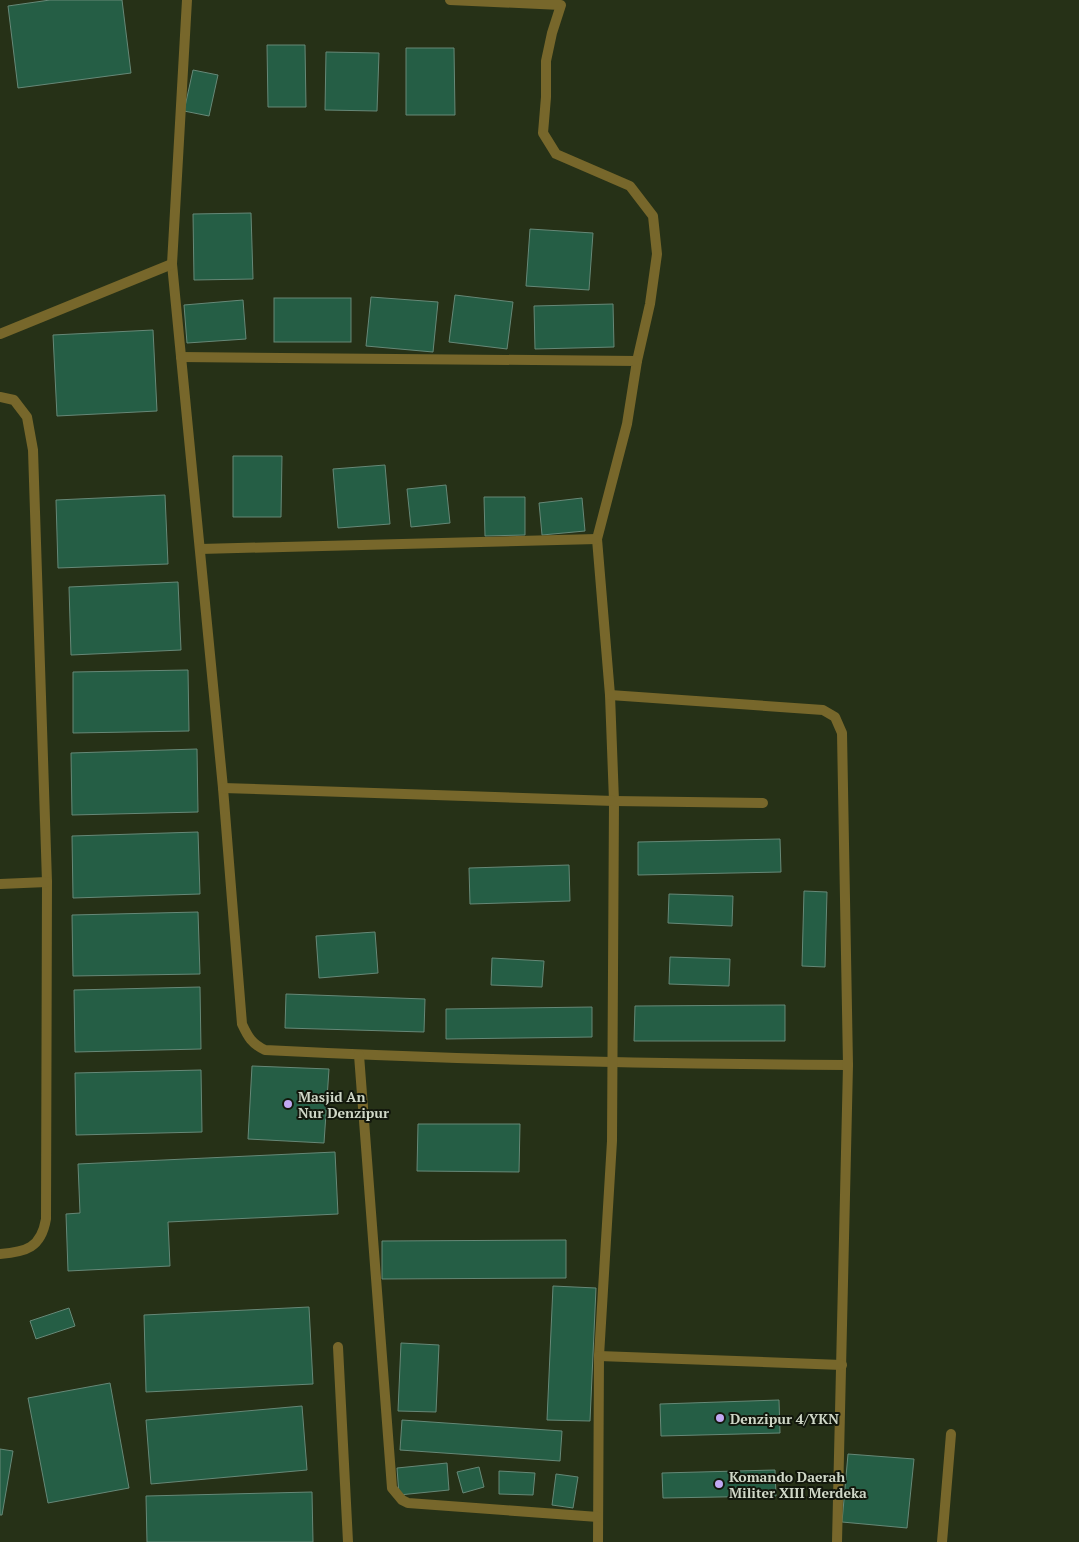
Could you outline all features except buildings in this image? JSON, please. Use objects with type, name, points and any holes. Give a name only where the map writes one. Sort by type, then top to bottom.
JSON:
[{"type":"street","points":[[187,0],[172,264],[200,549],[242,1024],[248,1038],[254,1045],[265,1050],[359,1055],[614,1064],[848,1065]]},
{"type":"street","points":[[450,0],[562,2],[546,61],[543,133],[556,154],[630,186],[653,216],[657,254],[650,304],[637,361],[627,424],[597,539],[610,695],[614,801],[614,1064],[612,1141],[599,1356],[598,1542]]},
{"type":"street","points":[[0,334],[172,264]]},
{"type":"street","points":[[180,357],[637,361]]},
{"type":"street","points":[[0,397],[14,400],[27,417],[33,450],[47,882],[46,1219],[44,1234],[33,1245],[21,1252],[0,1254]]},
{"type":"street","points":[[200,549],[597,539]]},
{"type":"street","points":[[610,695],[823,710],[835,717],[842,733],[848,1065],[838,1542]]},
{"type":"street","points":[[222,788],[614,801],[763,803]]},
{"type":"street","points":[[0,884],[47,882]]},
{"type":"street","points":[[359,1055],[392,1488],[402,1500],[408,1502],[598,1517]]},
{"type":"street","points":[[338,1347],[348,1542]]},
{"type":"street","points":[[599,1356],[842,1365]]},
{"type":"street","points":[[942,1542],[952,1434]]},
{"type":"place","name":"Masjid An Nur Denzipur","points":[[288,1104]]},
{"type":"place","name":"Denzipur 4/YKN","points":[[720,1418]]},
{"type":"place","name":"Komando Daerah Militer XIII Merdeka","points":[[719,1484]]}]
